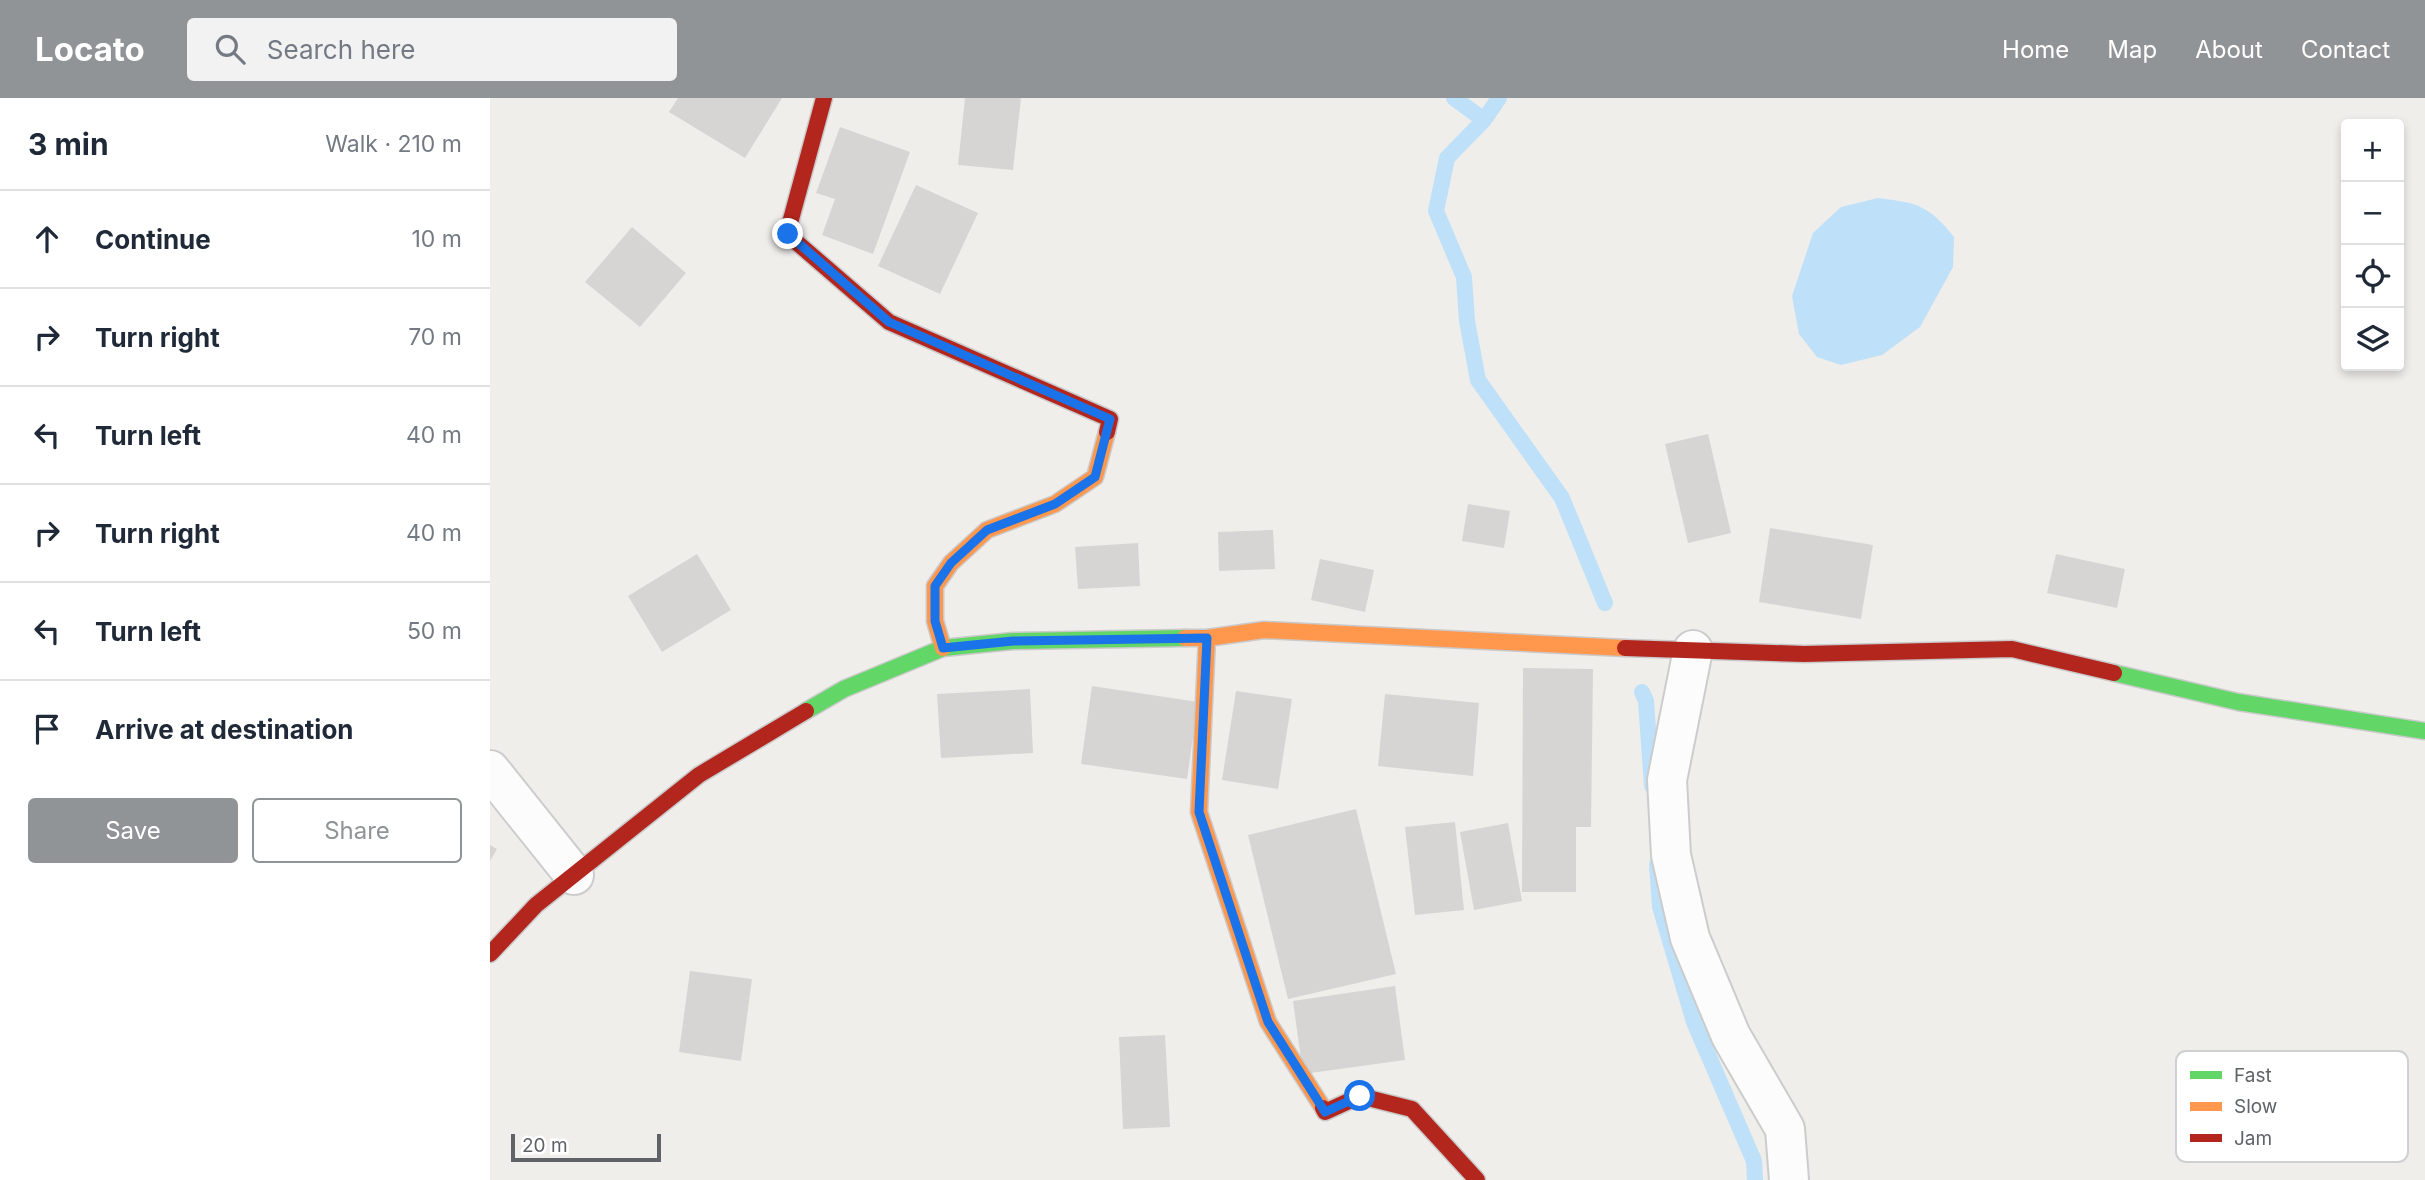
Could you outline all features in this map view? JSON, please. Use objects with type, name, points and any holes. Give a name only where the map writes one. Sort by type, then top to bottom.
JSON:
[{"type":"street","points":[[824,98],[788,234],[889,322],[1110,419],[1095,477],[1055,504],[987,530],[951,563],[935,586],[935,621],[943,648]]},
{"type":"street","points":[[490,954],[536,905],[699,775],[844,689],[943,648],[1013,641],[1207,638],[1264,630],[1524,644],[1804,654],[2012,649],[2238,702],[2425,732]]},
{"type":"street","points":[[1207,638],[1199,812],[1268,1022],[1325,1112],[1360,1096],[1412,1108],[1477,1180]]},
{"type":"street","points":[[1693,650],[1667,780],[1671,855],[1690,938],[1731,1035],[1785,1129],[1789,1180]]},
{"type":"street","points":[[490,770],[574,875]]},
{"type":"water","points":[[1878,198],[1913,204],[1937,218],[1954,237],[1953,267],[1920,327],[1882,355],[1841,365],[1817,357],[1799,334],[1792,296],[1813,233],[1841,207]]},
{"type":"building","points":[[678,98],[782,98],[745,158],[669,112]]},
{"type":"building","points":[[965,98],[1021,98],[1013,170],[958,165]]},
{"type":"building","points":[[840,127],[910,152],[873,254],[822,235],[835,199],[816,193]]},
{"type":"building","points":[[916,185],[978,213],[940,294],[878,266]]},
{"type":"building","points":[[632,227],[686,273],[640,327],[585,282]]},
{"type":"building","points":[[1708,434],[1731,533],[1688,543],[1665,444]]},
{"type":"building","points":[[1468,504],[1510,511],[1504,548],[1462,541]]},
{"type":"building","points":[[1770,528],[1873,545],[1861,619],[1759,602]]},
{"type":"building","points":[[1273,530],[1275,569],[1219,571],[1218,532]]},
{"type":"building","points":[[1138,543],[1140,586],[1078,589],[1075,547]]},
{"type":"building","points":[[697,554],[731,610],[662,652],[628,596]]},
{"type":"building","points":[[2056,554],[2125,569],[2117,608],[2047,593]]},
{"type":"building","points":[[1320,559],[1374,570],[1365,612],[1311,600]]},
{"type":"building","points":[[1523,668],[1593,669],[1591,827],[1576,827],[1576,892],[1522,892]]},
{"type":"building","points":[[1092,686],[1198,702],[1187,779],[1081,764]]},
{"type":"building","points":[[1030,689],[1033,753],[941,758],[937,694]]},
{"type":"building","points":[[1236,691],[1292,699],[1278,789],[1222,780]]},
{"type":"building","points":[[1385,694],[1479,703],[1473,776],[1378,766]]},
{"type":"building","points":[[1356,809],[1396,974],[1288,999],[1248,835]]},
{"type":"building","points":[[1455,822],[1464,910],[1415,915],[1405,827]]},
{"type":"building","points":[[1508,823],[1522,901],[1474,910],[1460,832]]},
{"type":"building","points":[[490,845],[497,849],[490,861]]},
{"type":"building","points":[[690,971],[752,979],[741,1061],[679,1052]]},
{"type":"building","points":[[1395,986],[1405,1060],[1303,1074],[1293,1001]]},
{"type":"building","points":[[1165,1035],[1170,1127],[1123,1129],[1119,1037]]},
{"type":"waterway","points":[[1454,98],[1484,120]]},
{"type":"waterway","points":[[1499,98],[1484,120],[1447,158],[1436,211],[1464,277],[1467,321],[1478,380],[1562,498],[1605,603]]},
{"type":"waterway","points":[[1642,692],[1646,701],[1652,786]]},
{"type":"waterway","points":[[1657,864],[1660,907],[1694,1022],[1754,1161],[1755,1180]]},
{"type":"traffic: fast","points":[[806,711],[844,689],[943,648],[1013,641],[1185,638]]},
{"type":"traffic: fast","points":[[2114,673],[2238,702],[2425,731]]},
{"type":"traffic: slow","points":[[943,648],[935,621],[935,586],[951,563],[987,530],[1055,504],[1095,477],[1107,432]]},
{"type":"traffic: slow","points":[[1185,638],[1207,638],[1264,630],[1625,648]]},
{"type":"traffic: slow","points":[[1207,638],[1199,812],[1268,1022],[1323,1108]]},
{"type":"traffic: jam","points":[[824,98],[787,234],[889,322],[1110,419],[1107,432]]},
{"type":"traffic: jam","points":[[1625,648],[1804,654],[2012,649],[2114,673]]},
{"type":"traffic: jam","points":[[490,954],[536,905],[699,775],[806,711]]},
{"type":"traffic: jam","points":[[1323,1108],[1325,1112],[1360,1096],[1412,1109],[1477,1180]]},
{"type":"route","points":[[788,234],[889,322],[1110,419],[1095,477],[1055,504],[987,530],[951,563],[935,586],[935,621],[943,648],[1013,641],[1207,638],[1199,812],[1268,1022],[1325,1112],[1360,1096]]}]
